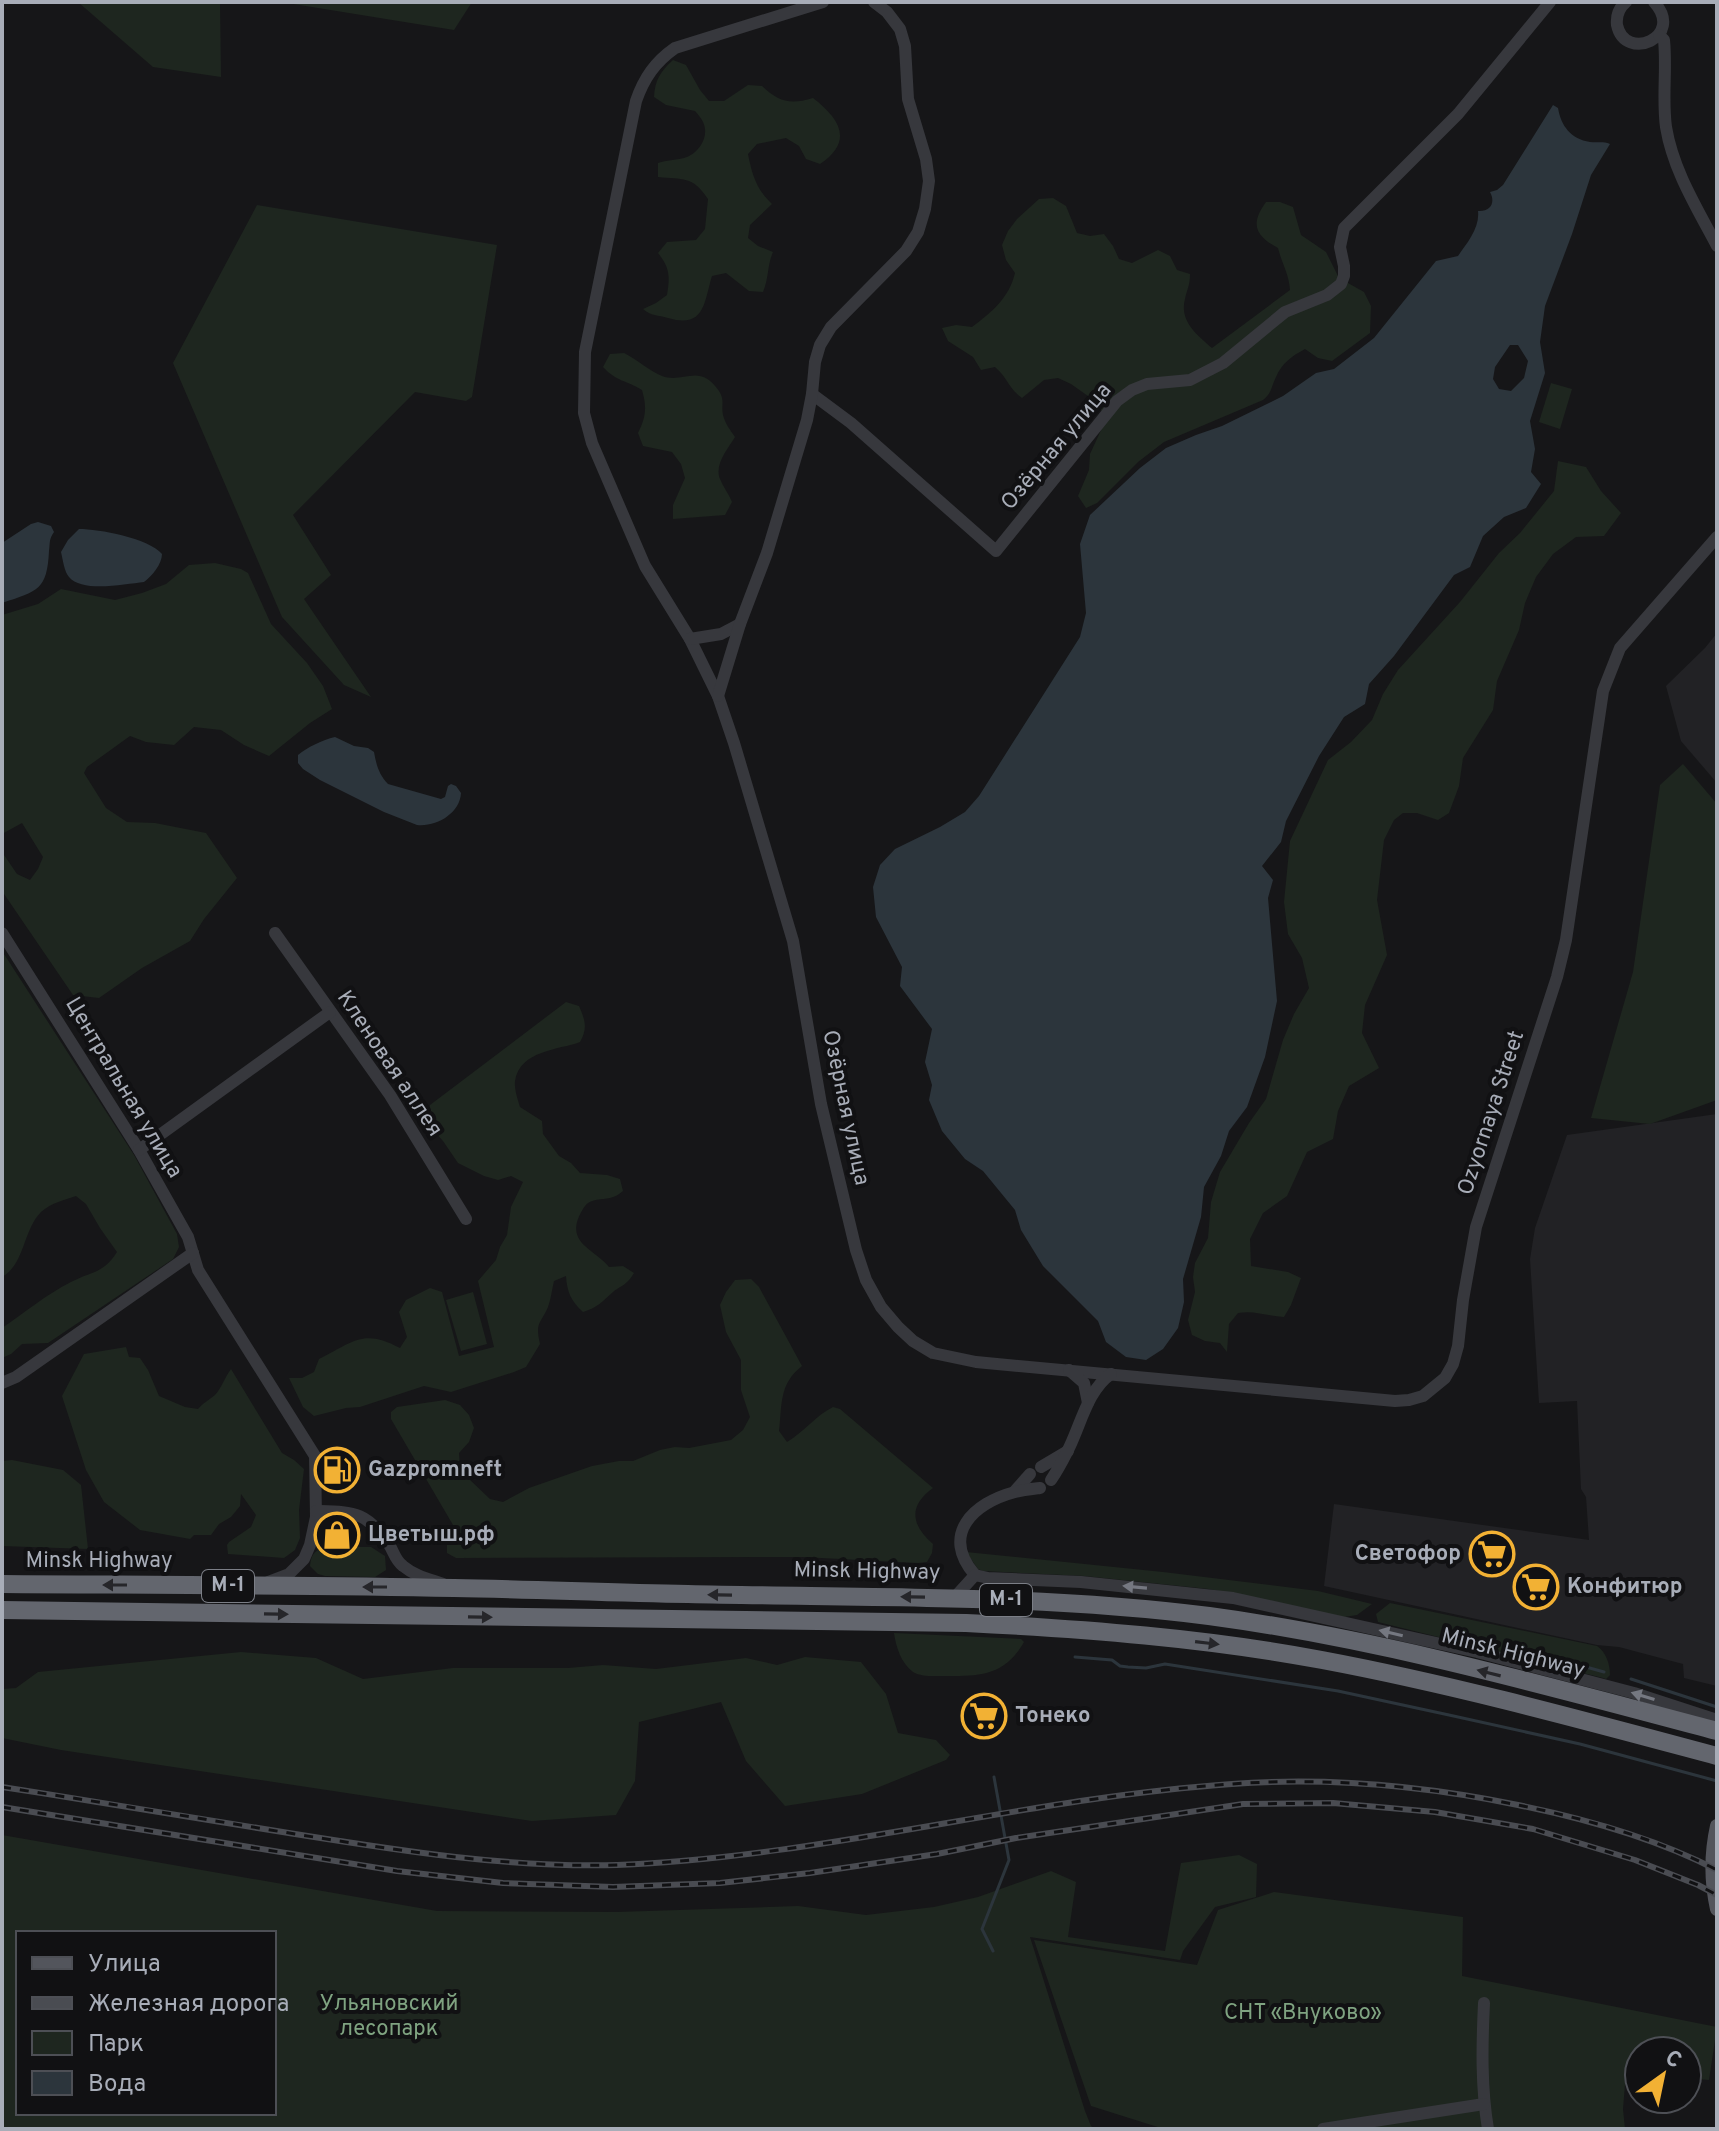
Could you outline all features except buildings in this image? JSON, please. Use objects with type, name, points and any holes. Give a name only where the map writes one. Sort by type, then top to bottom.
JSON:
[{"type":"highway","name":"Minsk Highway","points":[[2,1584],[453,1587],[955,1597],[1159,1610],[1276,1627],[1389,1649],[1717,1731]]},
{"type":"highway","name":"М-1","points":[[2,1610],[966,1623],[1074,1628],[1233,1646],[1320,1660],[1413,1679],[1717,1756]]},
{"type":"main road","points":[[1717,1826],[1712,1872],[1717,1909]]},
{"type":"street","name":"Озёрная улица","points":[[823,2],[675,48],[660,58],[649,72],[636,101],[585,352],[584,413],[592,443],[645,566],[690,639],[718,696],[793,941],[821,1104],[866,1280],[881,1307],[898,1327],[933,1353],[976,1362],[1069,1370]]},
{"type":"street","points":[[718,696],[740,624],[767,553],[807,420],[820,345],[831,327],[906,251],[918,232],[925,209],[929,181],[926,159],[908,99],[905,46],[900,29],[887,12],[874,2]]},
{"type":"street","name":"Озёрная улица","points":[[812,394],[851,423],[996,551],[1117,401],[1147,384],[1190,380],[1223,363],[1285,312],[1327,295],[1341,284],[1344,266],[1340,247],[1344,228],[1458,114],[1550,2]]},
{"type":"street","points":[[1620,4],[1617,22],[1623,37],[1639,44],[1654,39],[1663,27],[1664,18],[1655,2]]},
{"type":"street","points":[[1654,39],[1666,59],[1666,127],[1673,153],[1681,178],[1717,246]]},
{"type":"street","name":"Ozyornaya Street","points":[[1069,1370],[1395,1401],[1423,1396],[1445,1378],[1458,1346],[1476,1227],[1557,977],[1566,940],[1603,691],[1620,648],[1717,537]]},
{"type":"street","points":[[690,639],[721,634],[740,624]]},
{"type":"street","name":"Центральная улица","points":[[2,933],[139,1150],[188,1237],[198,1270],[311,1447],[316,1467],[316,1511]]},
{"type":"street","name":"Кленовая аллея","points":[[275,933],[390,1095],[466,1219]]},
{"type":"street","points":[[139,1150],[330,1012]]},
{"type":"street","points":[[2,1383],[16,1377],[193,1253]]},
{"type":"street","points":[[1069,1370],[1084,1383],[1089,1404]]},
{"type":"street","points":[[1111,1374],[1104,1379],[1089,1404],[1068,1451],[1046,1484],[997,1498],[975,1512],[965,1523],[960,1532],[960,1549],[966,1565],[975,1575],[1152,1588],[1233,1598],[1477,1652],[1634,1693],[1717,1720]]},
{"type":"street","points":[[1015,1491],[1036,1470],[1068,1451]]},
{"type":"street","points":[[253,1586],[289,1574],[304,1559],[310,1545],[316,1511],[351,1512],[364,1517],[390,1545],[402,1566],[453,1587]]},
{"type":"street","points":[[955,1597],[975,1575]]},
{"type":"street","points":[[1484,2003],[1482,2046],[1488,2129]]},
{"type":"street","points":[[1323,2129],[1484,2104]]},
{"type":"shaded area","points":[[1717,633],[1717,783],[1681,741],[1666,686]]},
{"type":"shaded area","points":[[1717,1114],[1717,1686],[1684,1678],[1683,1664],[1619,1647],[1597,1645],[1324,1586],[1334,1504],[1589,1540],[1586,1497],[1581,1489],[1577,1401],[1539,1403],[1530,1259],[1535,1228],[1567,1135]]},
{"type":"green space","points":[[78,2],[220,2],[221,77],[153,67]]},
{"type":"green space","points":[[281,2],[472,2],[454,30]]},
{"type":"green space","points":[[673,60],[686,65],[709,101],[724,101],[748,85],[762,86],[785,101],[813,98],[836,122],[840,139],[831,155],[820,164],[806,159],[799,146],[786,138],[757,144],[748,154],[756,181],[772,204],[750,225],[748,238],[773,252],[763,292],[749,291],[726,273],[712,276],[701,311],[689,320],[652,314],[643,309],[667,295],[668,272],[658,253],[667,242],[696,240],[705,229],[708,199],[702,191],[686,180],[658,177],[658,163],[694,153],[702,144],[705,133],[703,122],[695,111],[666,105],[654,97],[659,77]]},
{"type":"green space","points":[[1053,198],[1066,206],[1077,233],[1090,236],[1104,234],[1119,259],[1132,263],[1158,250],[1170,256],[1177,270],[1190,274],[1184,307],[1187,321],[1212,348],[1290,290],[1278,248],[1264,239],[1257,229],[1257,223],[1266,202],[1280,202],[1293,207],[1301,235],[1326,252],[1339,278],[1364,292],[1371,306],[1370,333],[1332,361],[1318,358],[1305,349],[1296,354],[1281,368],[1263,400],[1164,442],[1138,462],[1097,503],[1086,508],[1078,496],[1089,470],[1090,454],[1102,428],[1103,413],[1095,401],[1058,378],[1044,380],[1022,398],[995,367],[981,370],[973,357],[948,341],[942,328],[956,325],[972,327],[999,304],[1009,290],[1015,273],[1006,260],[1002,245],[1008,231],[1039,199]]},
{"type":"green space","points":[[257,205],[497,245],[472,397],[466,401],[415,392],[293,515],[331,575],[304,599],[371,697],[344,685],[282,617],[173,363]]},
{"type":"green space","points":[[624,353],[662,376],[698,376],[712,382],[719,391],[724,418],[735,437],[719,468],[720,479],[732,502],[725,515],[673,519],[673,505],[685,478],[681,464],[672,452],[643,446],[638,433],[645,412],[642,390],[603,367],[610,354]]},
{"type":"green space","points":[[1551,383],[1572,389],[1560,429],[1539,422]]},
{"type":"green space","points":[[1558,461],[1586,467],[1601,491],[1621,513],[1604,536],[1576,537],[1553,554],[1536,577],[1525,603],[1519,630],[1497,681],[1493,710],[1463,758],[1459,786],[1449,813],[1438,820],[1417,813],[1403,813],[1394,820],[1384,840],[1377,900],[1387,955],[1365,1005],[1362,1033],[1379,1068],[1349,1086],[1338,1111],[1333,1139],[1307,1152],[1287,1196],[1263,1213],[1250,1239],[1251,1266],[1288,1272],[1301,1278],[1291,1305],[1284,1317],[1238,1313],[1229,1324],[1227,1352],[1220,1343],[1192,1335],[1188,1320],[1195,1292],[1193,1277],[1195,1263],[1208,1238],[1211,1202],[1220,1172],[1266,1099],[1283,1040],[1309,988],[1302,958],[1288,934],[1284,902],[1290,841],[1328,760],[1372,720],[1398,670],[1554,491]]},
{"type":"green space","points":[[215,563],[248,573],[271,624],[307,663],[323,686],[332,709],[269,756],[221,730],[194,727],[174,745],[146,742],[130,736],[87,767],[84,773],[106,808],[127,822],[155,823],[206,833],[237,878],[190,941],[142,968],[99,998],[73,995],[2,891],[2,852],[17,874],[30,880],[43,857],[22,823],[2,834],[2,615],[38,604],[61,589],[115,600],[166,584],[189,565]]},
{"type":"green space","points":[[1683,764],[1717,804],[1717,1100],[1650,1124],[1591,1118],[1633,972],[1660,785]]},
{"type":"green space","points":[[2,951],[134,1155],[177,1234],[179,1247],[173,1259],[48,1343],[22,1344],[2,1358],[2,1328],[62,1287],[102,1268],[117,1252],[86,1204],[76,1196],[41,1212],[15,1264],[2,1277]]},
{"type":"green space","points":[[566,1002],[579,1006],[583,1016],[585,1028],[580,1042],[542,1053],[524,1063],[515,1081],[516,1094],[520,1107],[542,1121],[543,1134],[559,1156],[580,1173],[620,1179],[623,1191],[614,1197],[591,1201],[585,1206],[578,1219],[577,1235],[609,1267],[623,1266],[634,1273],[600,1304],[583,1312],[570,1296],[566,1276],[554,1281],[548,1307],[538,1327],[540,1344],[526,1367],[451,1392],[424,1386],[360,1407],[314,1416],[303,1407],[289,1378],[302,1378],[314,1372],[319,1359],[358,1340],[377,1339],[400,1348],[407,1337],[399,1312],[406,1300],[430,1288],[442,1292],[459,1356],[494,1347],[478,1281],[496,1260],[507,1235],[511,1207],[523,1182],[511,1176],[498,1180],[484,1176],[458,1163],[427,1118],[430,1105]]},
{"type":"green space","points":[[751,1279],[759,1287],[802,1366],[785,1387],[779,1431],[787,1442],[833,1407],[840,1409],[933,1488],[919,1502],[915,1516],[920,1530],[933,1544],[927,1562],[802,1557],[456,1558],[447,1553],[447,1538],[456,1537],[453,1525],[391,1419],[391,1412],[397,1407],[445,1400],[460,1405],[469,1415],[474,1428],[469,1442],[459,1453],[460,1467],[490,1499],[503,1502],[529,1488],[592,1466],[633,1461],[675,1447],[689,1448],[731,1440],[743,1430],[750,1417],[741,1390],[741,1360],[726,1332],[720,1305],[735,1280]]},
{"type":"green space","points":[[473,1292],[487,1344],[461,1351],[446,1300]]},
{"type":"green space","points":[[126,1347],[129,1357],[140,1358],[159,1396],[185,1407],[198,1409],[215,1395],[231,1369],[282,1453],[304,1469],[299,1510],[300,1538],[295,1550],[284,1558],[228,1554],[229,1542],[251,1527],[256,1515],[241,1494],[240,1506],[211,1535],[194,1535],[190,1539],[140,1530],[104,1502],[86,1470],[62,1396],[84,1354]]},
{"type":"green space","points":[[12,1460],[63,1470],[81,1485],[88,1549],[2,1546],[2,1461]]},
{"type":"green space","points":[[323,1547],[371,1547],[385,1556],[386,1570],[375,1577],[318,1574],[310,1562]]},
{"type":"green space","points":[[966,1552],[1318,1591],[1372,1604],[1357,1615],[1344,1617],[1209,1589],[1084,1576],[983,1571]]},
{"type":"green space","points":[[1390,1603],[1597,1646],[1607,1659],[1610,1675],[1606,1679],[1378,1622],[1376,1614]]},
{"type":"green space","points":[[894,1633],[1021,1639],[1024,1642],[1008,1662],[989,1672],[968,1676],[928,1676],[913,1672],[905,1664]]},
{"type":"green space","points":[[241,1652],[316,1658],[363,1679],[453,1668],[603,1665],[656,1669],[746,1658],[777,1665],[805,1657],[861,1662],[886,1694],[898,1733],[936,1740],[950,1755],[946,1760],[862,1794],[785,1806],[746,1761],[721,1702],[639,1722],[635,1781],[616,1815],[532,1821],[61,1750],[2,1738],[2,1689],[16,1688],[38,1672]]},
{"type":"green space","name":"Ульяновский лесопарк","points":[[2,1835],[437,1911],[617,1912],[798,1906],[866,1915],[934,1907],[978,1897],[1051,1871],[1076,1882],[1068,1937],[1165,1951],[1181,1863],[1239,1855],[1257,1864],[1256,1897],[1215,1907],[1183,1951],[1180,1960],[1030,1937],[1085,2111],[1095,2129],[2,2129]]},
{"type":"green space","name":"СНТ «Внуково»","points":[[1274,1892],[1463,1917],[1462,1976],[1717,2027],[1709,2080],[1703,2079],[1703,2035],[1623,2035],[1625,2129],[1164,2129],[1091,2106],[1034,1940],[1197,1965],[1218,1910]]},
{"type":"water","points":[[1553,105],[1558,108],[1564,126],[1572,135],[1590,142],[1610,144],[1591,175],[1545,306],[1540,342],[1545,373],[1530,421],[1535,449],[1531,472],[1541,484],[1526,508],[1504,517],[1483,536],[1470,567],[1454,575],[1394,656],[1369,684],[1365,704],[1344,717],[1319,756],[1286,821],[1281,842],[1262,866],[1273,880],[1268,898],[1277,1001],[1265,1057],[1247,1107],[1229,1131],[1221,1156],[1204,1187],[1201,1217],[1183,1279],[1184,1302],[1178,1328],[1163,1349],[1146,1360],[1126,1357],[1106,1342],[1098,1321],[1043,1266],[1021,1230],[1015,1210],[983,1171],[965,1159],[942,1131],[929,1100],[932,1085],[925,1062],[932,1029],[900,986],[902,967],[876,917],[873,887],[880,865],[895,849],[965,812],[979,796],[1080,637],[1086,613],[1080,544],[1090,515],[1166,448],[1222,426],[1283,396],[1316,373],[1334,369],[1374,338],[1436,261],[1458,256],[1475,229],[1478,211],[1491,206],[1490,192],[1503,185]],"holes":[[[1510,345],[1518,345],[1528,361],[1524,378],[1511,391],[1499,389],[1493,379],[1495,367]]]},
{"type":"water","points":[[38,522],[51,526],[54,532],[43,581],[32,592],[2,603],[2,543]]},
{"type":"water","points":[[79,529],[110,533],[146,543],[162,554],[160,562],[144,582],[93,586],[75,582],[66,572],[61,552]]},
{"type":"water","points":[[335,737],[374,752],[378,769],[388,784],[441,799],[445,797],[448,786],[456,786],[461,793],[457,807],[439,821],[417,825],[384,812],[303,769],[298,763],[298,755],[315,744]]},
{"type":"waterway","points":[[1519,1649],[1522,1647],[1604,1672]]},
{"type":"waterway","points":[[1075,1657],[1112,1660],[1128,1667],[1146,1668],[1165,1664],[1338,1691],[1580,1744],[1717,1781]]},
{"type":"waterway","points":[[1631,1679],[1717,1707]]},
{"type":"waterway","points":[[993,1951],[982,1929],[1009,1860],[994,1777]]},
{"type":"railway","points":[[2,1787],[415,1852],[536,1864],[617,1865],[772,1851],[1155,1791],[1268,1782],[1340,1783],[1447,1793],[1544,1810],[1645,1839],[1717,1870]]},
{"type":"railway","points":[[2,1807],[397,1871],[503,1883],[613,1887],[720,1883],[810,1873],[1243,1804],[1333,1803],[1435,1812],[1533,1829],[1635,1860],[1717,1895]]},
{"type":"place","name":"Gazpromneft","points":[[337,1470]]},
{"type":"place","name":"Цветыш.рф","points":[[337,1535]]},
{"type":"place","name":"Светофор","points":[[1492,1554]]},
{"type":"place","name":"Конфитюр","points":[[1536,1587]]},
{"type":"place","name":"Тонеко","points":[[984,1716]]}]
